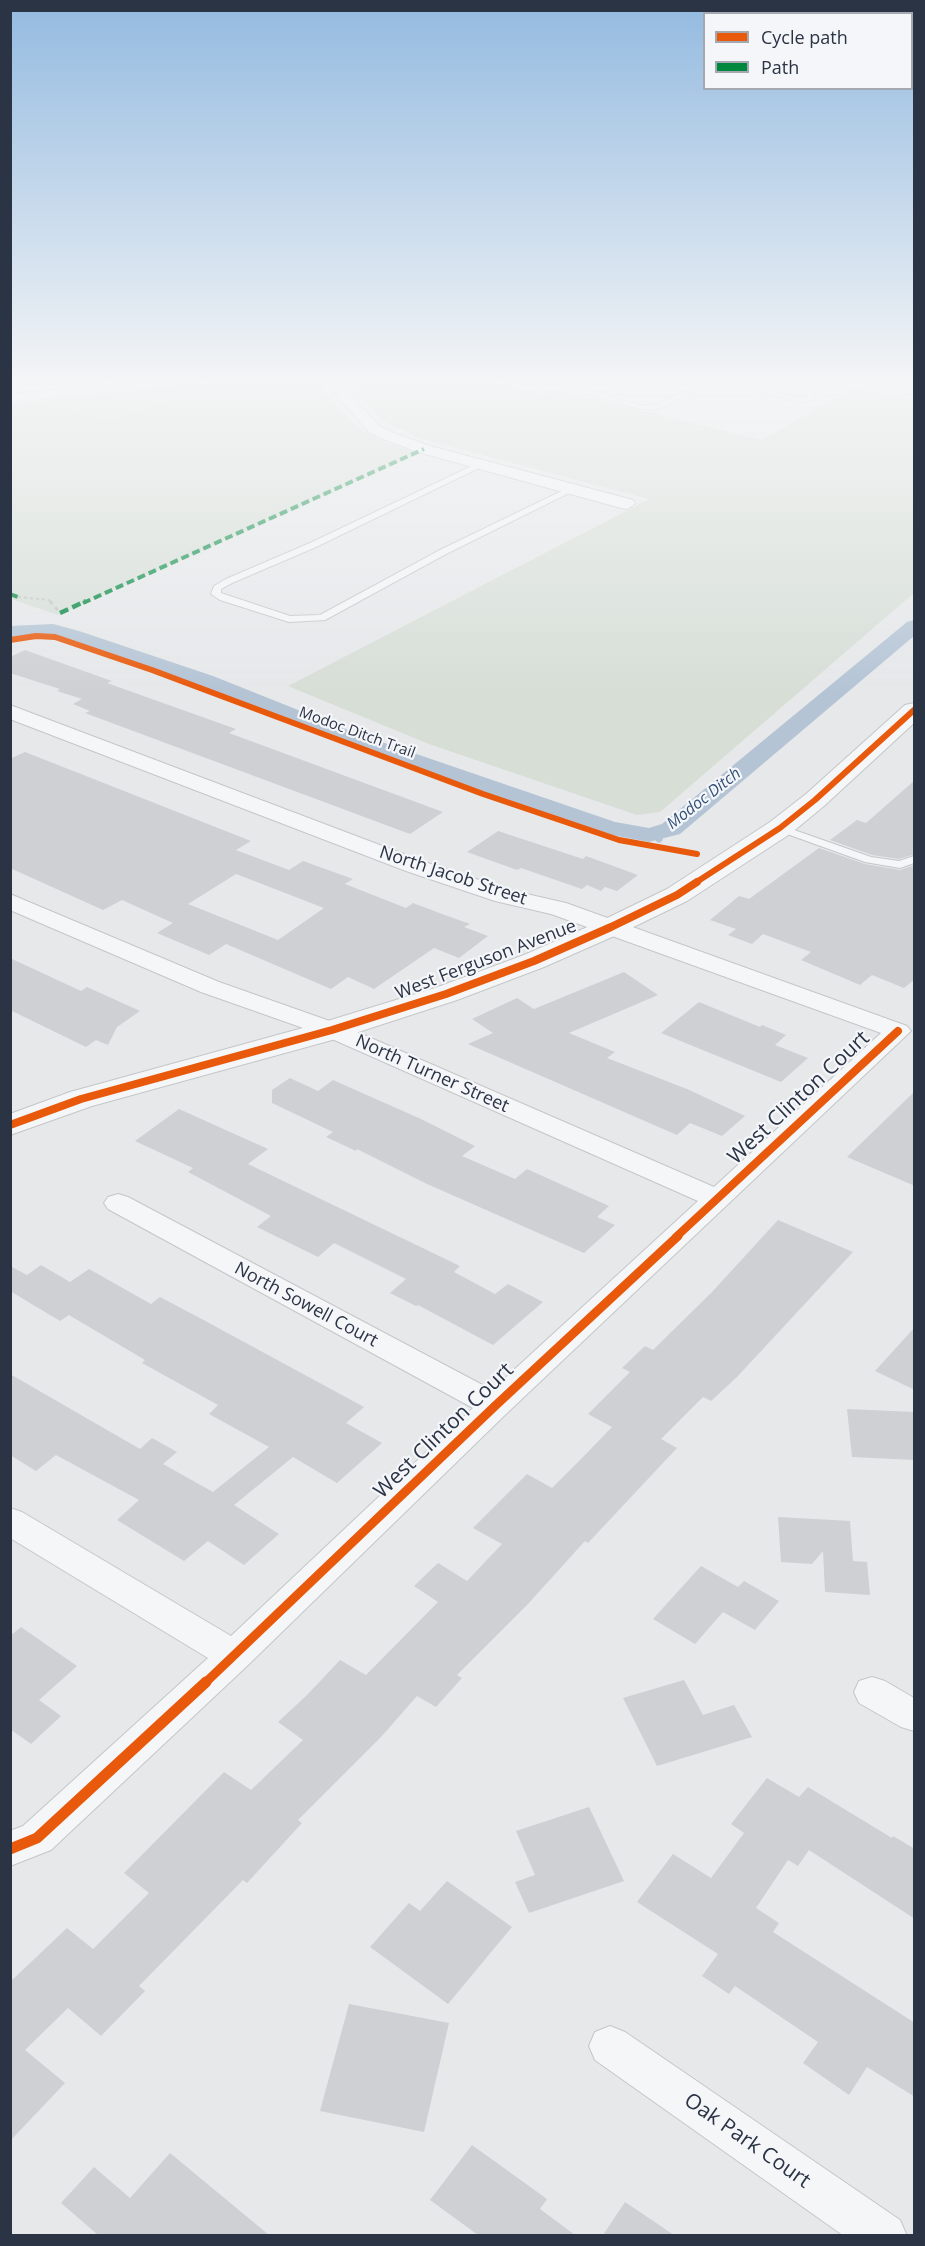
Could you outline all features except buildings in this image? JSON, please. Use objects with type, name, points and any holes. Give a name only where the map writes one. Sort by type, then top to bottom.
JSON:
[{"type":"street","points":[[557,485],[627,504]]},
{"type":"street","name":"West Ferguson Avenue","points":[[10,1125],[81,1099],[332,1030],[446,994],[534,961],[612,927],[677,895],[780,828],[815,800],[915,710]]},
{"type":"street","name":"North Jacob Street","points":[[10,711],[33,722],[475,888],[558,908],[898,1031]]},
{"type":"street","name":"North Turner Street","points":[[10,901],[210,987],[332,1030],[718,1199]]},
{"type":"street","name":"West Clinton Court","points":[[10,1849],[37,1838],[234,1656],[495,1406],[898,1031]]},
{"type":"street","name":"North Sowell Court","points":[[118,1203],[495,1406]]},
{"type":"street","points":[[10,1521],[234,1656]]},
{"type":"street","points":[[872,1692],[915,1716]]},
{"type":"street","name":"Oak Park Court","points":[[610,2046],[884,2235]]},
{"type":"lane","points":[[439,485],[313,545],[229,581],[218,588],[216,594],[289,619],[322,618],[401,573],[573,489]]},
{"type":"lane","points":[[780,828],[869,860],[900,865],[915,859]]},
{"type":"path","points":[[18,597],[50,600],[60,613],[52,620]]},
{"type":"shaded area","points":[[11,485],[349,485],[58,615],[11,599]]},
{"type":"shaded area","points":[[595,485],[914,485],[914,593],[660,812],[637,815],[429,744],[288,686],[649,499]]},
{"type":"waterway","name":"Modoc Ditch","points":[[10,632],[53,630],[72,635],[205,681],[350,739],[610,828],[649,835],[671,829],[914,626]]},
{"type":"waterway","name":"Modoc Ditch","points":[[656,834],[659,839]]},
{"type":"marked path","points":[[60,613],[345,485]]},
{"type":"marked path","points":[[10,594],[18,597]]},
{"type":"cycle path","name":"Modoc Ditch Trail","points":[[10,640],[36,636],[55,637],[152,670],[483,794],[619,840],[697,854]]},
{"type":"cycle path","points":[[10,1125],[81,1099],[332,1030],[446,994],[534,961],[611,927],[677,895],[780,828],[815,800],[914,710]]},
{"type":"cycle path","points":[[10,1849],[37,1838],[234,1656],[495,1406],[898,1031]]}]
